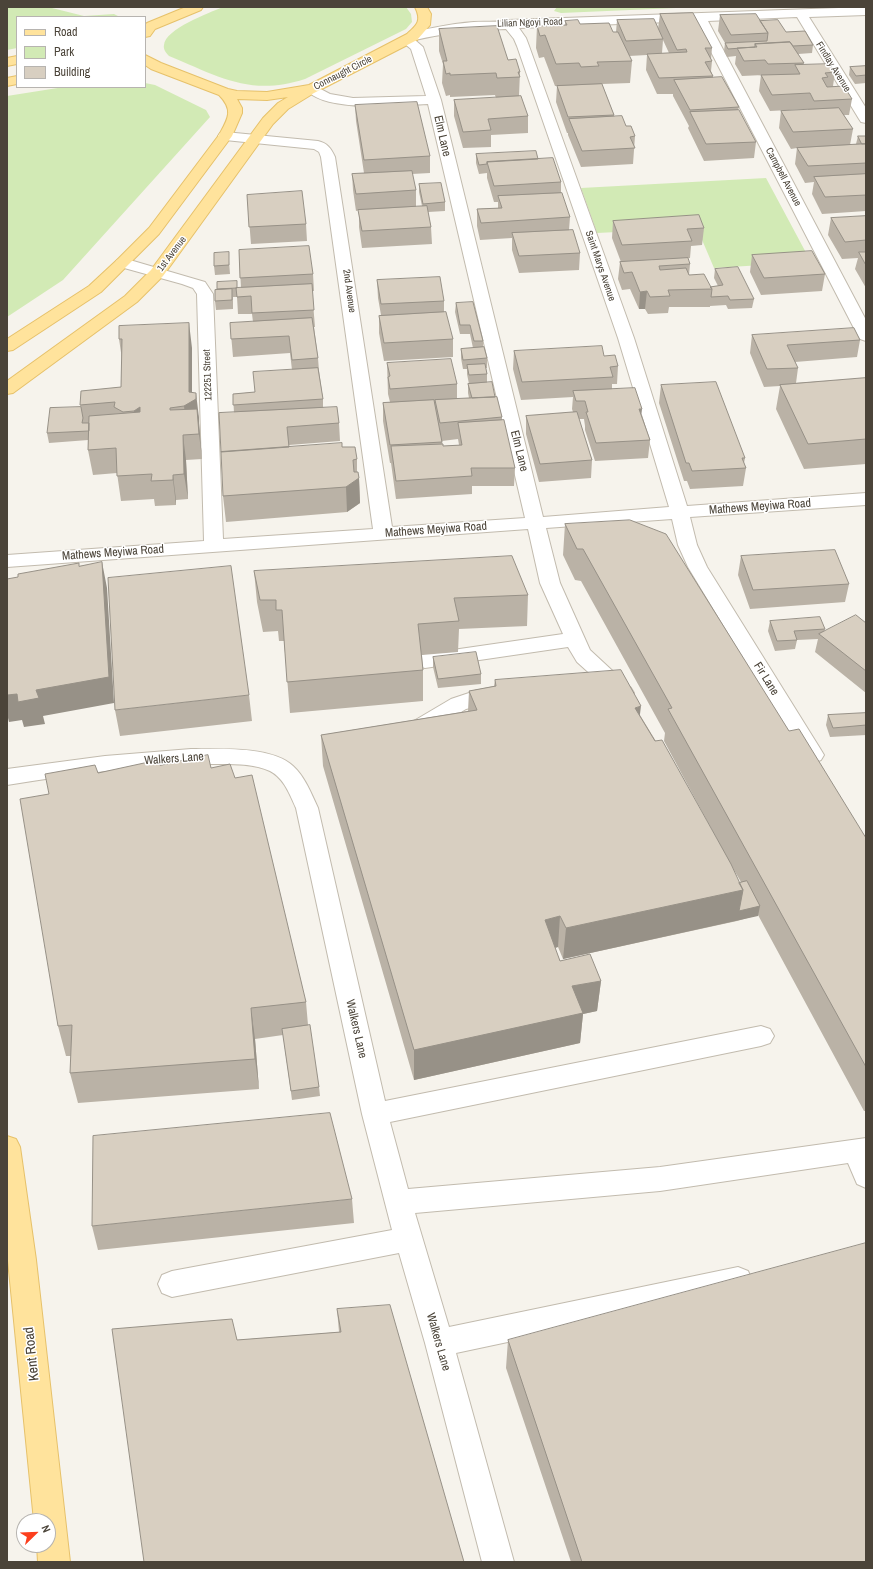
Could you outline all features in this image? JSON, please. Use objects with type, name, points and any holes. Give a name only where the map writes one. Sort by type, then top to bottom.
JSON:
[{"type":"main road","points":[[147,29],[197,7]]},
{"type":"main road","name":"Connaught Circle","points":[[151,66],[224,92],[238,95],[267,96],[311,90],[409,39],[424,26],[425,14],[421,7]]},
{"type":"main road","name":"1st Avenue","points":[[7,390],[131,299],[157,273],[268,121],[283,106],[311,90]]},
{"type":"main road","points":[[7,346],[95,289],[154,231],[225,136],[234,119],[236,112],[231,99],[224,92]]},
{"type":"main road","name":"Kent Road","points":[[7,1147],[23,1268],[54,1562]]},
{"type":"street","points":[[779,15],[824,7]]},
{"type":"street","name":"Lilian Ngoyi Road","points":[[409,39],[457,27],[866,11]]},
{"type":"street","name":"Findlay Avenue","points":[[801,14],[861,102],[866,119]]},
{"type":"street","name":"Campbell Avenue","points":[[700,18],[866,336]]},
{"type":"street","name":"Saint Marys Avenue","points":[[509,24],[520,38],[605,278],[626,338],[680,512]]},
{"type":"street","points":[[409,39],[417,47],[421,56],[434,100]]},
{"type":"street","name":"Elm Lane","points":[[311,90],[326,97],[353,102],[434,100],[550,582],[580,650],[584,656],[627,696],[634,710]]},
{"type":"street","name":"2nd Avenue","points":[[225,136],[318,145],[325,150],[328,156],[383,533]]},
{"type":"street","name":"122251 Street","points":[[123,263],[199,285],[205,294],[214,545]]},
{"type":"street","name":"Mathews Meyiwa Road","points":[[7,561],[383,533],[537,524],[866,499]]},
{"type":"street","name":"Fir Lane","points":[[680,512],[682,531],[687,548],[702,575],[821,768]]},
{"type":"street","points":[[425,661],[575,639]]},
{"type":"street","points":[[581,677],[603,673]]},
{"type":"street","points":[[394,735],[423,727],[454,707],[469,700],[514,691]]},
{"type":"street","name":"Walkers Lane","points":[[7,777],[62,769],[217,755],[255,757],[278,765],[294,780],[307,808],[375,1114],[498,1562]]},
{"type":"street","points":[[375,1114],[426,1105],[760,1036]]},
{"type":"street","points":[[398,1202],[660,1179],[861,1150],[866,1176]]},
{"type":"street","points":[[172,1284],[409,1239]]},
{"type":"street","points":[[439,1343],[765,1274]]},
{"type":"green space","points":[[7,7],[48,7],[84,16],[16,16],[16,48],[7,50]]},
{"type":"green space","points":[[223,7],[406,7],[411,14],[412,22],[406,29],[305,79],[285,84],[267,86],[251,85],[235,82],[203,71],[169,56],[164,49],[166,39],[179,28],[198,17]]},
{"type":"green space","points":[[557,7],[699,7],[561,13],[554,11]]},
{"type":"green space","points":[[114,14],[118,16],[84,16]]},
{"type":"green space","points":[[146,83],[155,85],[206,110],[210,117],[63,280],[7,317],[7,96],[58,88],[146,88]]},
{"type":"green space","points":[[766,178],[811,262],[714,268],[697,228],[597,233],[581,188]]},
{"type":"building","points":[[693,13],[712,48],[705,48],[712,61],[705,62],[713,76],[659,78],[647,54],[687,52],[686,49],[677,50],[660,14]]},
{"type":"building","points":[[756,14],[768,33],[731,35],[720,15]]},
{"type":"building","points":[[654,19],[663,39],[626,41],[617,20]]},
{"type":"building","points":[[578,20],[580,24],[609,23],[613,32],[618,32],[632,61],[597,62],[599,66],[581,67],[579,63],[556,64],[545,35],[540,36],[537,26],[567,25],[565,21]]},
{"type":"building","points":[[778,20],[786,32],[805,31],[813,45],[793,46],[790,42],[755,44],[755,47],[728,49],[725,43],[767,41],[768,33],[760,21]]},
{"type":"building","points":[[497,26],[508,60],[516,59],[520,77],[497,78],[496,73],[446,74],[443,61],[447,61],[439,29]]},
{"type":"building","points":[[790,42],[804,63],[768,64],[765,60],[744,61],[737,48],[757,47],[755,44]]},
{"type":"building","points":[[830,64],[835,72],[825,73],[828,77],[822,78],[827,87],[844,86],[852,99],[814,101],[810,93],[772,95],[761,75],[800,74],[795,65]]},
{"type":"building","points":[[866,66],[866,75],[856,76],[850,67]]},
{"type":"building","points":[[722,77],[739,107],[690,110],[674,80]]},
{"type":"building","points":[[602,84],[614,115],[568,117],[557,86]]},
{"type":"building","points":[[521,96],[528,116],[488,119],[491,130],[463,132],[454,100]]},
{"type":"building","points":[[417,102],[430,156],[364,160],[355,105]]},
{"type":"building","points":[[839,108],[853,129],[793,132],[781,111]]},
{"type":"building","points":[[739,110],[756,142],[706,144],[690,112]]},
{"type":"building","points":[[622,116],[626,126],[631,126],[635,136],[630,137],[635,148],[582,151],[569,119]]},
{"type":"building","points":[[858,136],[866,136],[866,144],[862,144]]},
{"type":"building","points":[[866,144],[866,163],[808,166],[797,148]]},
{"type":"building","points":[[536,151],[538,159],[487,162],[487,164],[479,165],[476,154]]},
{"type":"building","points":[[553,158],[561,182],[494,186],[487,162]]},
{"type":"building","points":[[412,171],[416,190],[356,194],[352,174]]},
{"type":"building","points":[[866,174],[866,195],[825,197],[814,177]]},
{"type":"building","points":[[441,183],[445,202],[423,204],[419,184]]},
{"type":"building","points":[[302,191],[306,224],[249,227],[247,195]]},
{"type":"building","points":[[562,193],[570,217],[481,223],[477,209],[502,208],[498,196]]},
{"type":"building","points":[[427,206],[431,227],[362,231],[358,210]]},
{"type":"building","points":[[699,215],[704,228],[687,229],[692,241],[622,245],[613,221]]},
{"type":"building","points":[[866,216],[866,240],[845,242],[831,218]]},
{"type":"building","points":[[573,230],[580,253],[519,256],[512,233]]},
{"type":"building","points":[[309,246],[313,274],[240,278],[239,250]]},
{"type":"building","points":[[812,251],[825,274],[764,278],[752,255]]},
{"type":"building","points":[[229,252],[229,265],[214,266],[214,253]]},
{"type":"building","points":[[859,252],[866,252],[866,265]]},
{"type":"building","points":[[688,258],[690,264],[659,266],[660,270],[686,268],[689,275],[704,274],[712,289],[668,290],[670,296],[650,297],[647,291],[640,292],[632,272],[624,273],[620,262]]},
{"type":"building","points":[[738,267],[754,299],[730,300],[728,296],[711,297],[712,289],[710,287],[723,285],[715,269]]},
{"type":"building","points":[[440,277],[444,301],[381,304],[377,280]]},
{"type":"building","points":[[237,281],[237,288],[217,289],[217,282]]},
{"type":"building","points":[[312,284],[314,310],[252,313],[251,296],[237,297],[236,288]]},
{"type":"building","points":[[232,289],[232,300],[215,301],[215,290]]},
{"type":"building","points":[[473,302],[483,341],[474,341],[470,325],[460,325],[456,303]]},
{"type":"building","points":[[446,312],[453,339],[384,343],[379,316]]},
{"type":"building","points":[[312,318],[318,358],[292,360],[289,336],[231,339],[230,323]]},
{"type":"building","points":[[189,323],[189,392],[196,393],[196,399],[184,406],[170,408],[170,410],[197,409],[199,434],[183,435],[184,474],[173,475],[173,480],[151,481],[152,474],[117,476],[116,448],[88,450],[89,416],[140,412],[140,407],[134,411],[123,412],[114,407],[115,402],[80,405],[81,391],[121,387],[122,339],[119,339],[119,326]]},
{"type":"building","points":[[854,328],[860,340],[787,345],[798,368],[767,369],[752,335]]},
{"type":"building","points":[[602,346],[604,356],[615,355],[618,366],[610,367],[613,377],[522,382],[514,351]]},
{"type":"building","points":[[484,347],[487,358],[463,360],[461,349]]},
{"type":"building","points":[[451,359],[457,384],[390,389],[388,377],[390,376],[387,363]]},
{"type":"building","points":[[485,364],[487,374],[469,375],[467,365]]},
{"type":"building","points":[[318,368],[323,399],[233,405],[233,394],[255,392],[253,372]]},
{"type":"building","points":[[866,378],[866,439],[808,444],[780,385]]},
{"type":"building","points":[[492,382],[495,397],[472,398],[468,384]]},
{"type":"building","points":[[716,382],[745,458],[742,458],[746,468],[692,471],[689,463],[686,463],[661,385]]},
{"type":"building","points":[[635,388],[642,409],[639,409],[650,440],[596,443],[586,412],[588,412],[585,401],[576,401],[573,391]]},
{"type":"building","points":[[497,397],[502,417],[440,423],[435,400]]},
{"type":"building","points":[[434,400],[442,442],[390,445],[383,403]]},
{"type":"building","points":[[81,407],[83,418],[82,423],[89,423],[89,431],[47,433],[50,408]]},
{"type":"building","points":[[337,407],[339,423],[287,427],[289,447],[221,452],[219,413]]},
{"type":"building","points":[[577,412],[592,460],[540,464],[526,416]]},
{"type":"building","points":[[504,420],[515,468],[471,468],[472,476],[396,481],[391,446],[443,444],[443,446],[462,445],[458,423]]},
{"type":"building","points":[[342,443],[342,447],[355,447],[357,459],[353,460],[354,472],[358,472],[359,478],[346,487],[223,496],[221,452]]},
{"type":"building","points":[[630,520],[666,534],[789,731],[799,729],[866,838],[866,1067],[668,709],[672,708],[583,549],[577,549],[565,524]]},
{"type":"building","points":[[835,550],[849,584],[753,590],[741,556]]},
{"type":"building","points":[[512,556],[528,595],[454,598],[459,621],[418,624],[423,670],[287,682],[282,610],[276,610],[276,600],[260,600],[254,571]]},
{"type":"building","points":[[102,562],[109,677],[36,690],[39,698],[18,702],[17,694],[7,695],[7,579],[18,577],[18,574],[79,563],[79,566]]},
{"type":"building","points":[[231,566],[249,695],[115,710],[108,578]]},
{"type":"building","points":[[856,615],[866,623],[866,671],[819,634]]},
{"type":"building","points":[[820,617],[825,629],[794,631],[797,640],[777,641],[770,621]]},
{"type":"building","points":[[476,652],[481,674],[438,679],[433,657]]},
{"type":"building","points":[[621,670],[641,706],[635,708],[655,741],[662,740],[731,864],[743,890],[566,928],[560,916],[545,920],[560,961],[590,954],[601,981],[572,986],[583,1013],[414,1050],[321,735],[477,710],[469,691],[496,686],[495,680]]},
{"type":"building","points":[[866,713],[866,725],[833,728],[828,715]]},
{"type":"building","points":[[208,755],[211,768],[230,764],[235,778],[252,775],[306,1002],[251,1008],[255,1059],[70,1073],[72,1025],[58,1026],[20,799],[49,794],[45,774],[95,765],[98,773],[158,760],[160,765]]},
{"type":"building","points":[[747,881],[760,906],[739,911],[743,890],[739,883]]},
{"type":"building","points":[[310,1025],[319,1087],[291,1091],[282,1029]]},
{"type":"building","points":[[330,1113],[352,1199],[92,1226],[93,1136]]},
{"type":"building","points":[[866,1243],[866,1562],[582,1562],[508,1340]]},
{"type":"building","points":[[390,1305],[464,1562],[144,1562],[112,1329],[232,1319],[237,1340],[341,1332],[337,1309]]}]
